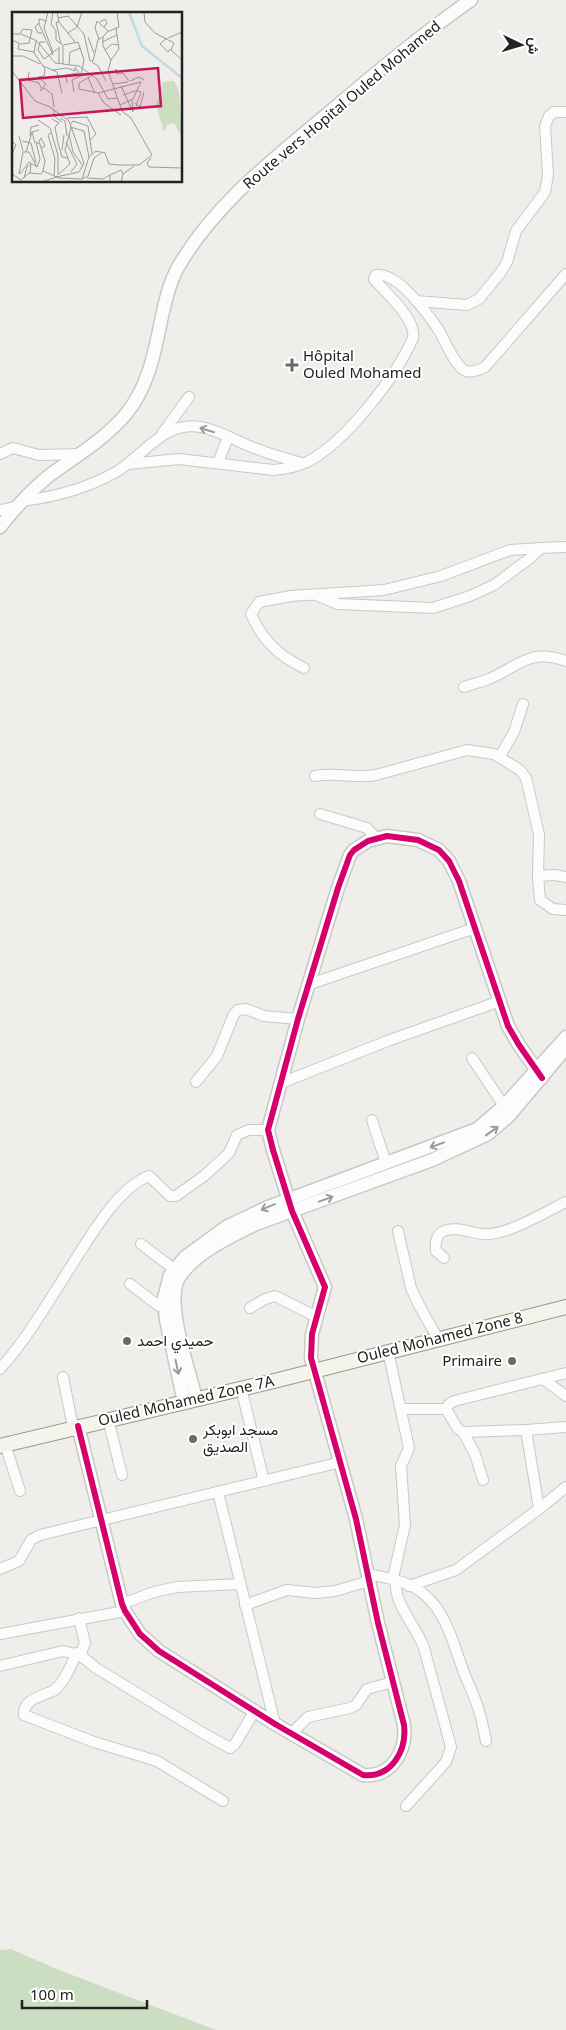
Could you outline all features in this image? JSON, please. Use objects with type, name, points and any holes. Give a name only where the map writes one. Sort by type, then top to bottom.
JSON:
[{"type":"main road","name":"Ouled Mohamed Zone 8","points":[[314,1370],[566,1306]]},
{"type":"main road","name":"Ouled Mohamed Zone 7A","points":[[2,1445],[314,1370]]},
{"type":"street","name":"Route vers Hopital Ouled Mohamed","points":[[0,527],[19,504],[48,476],[80,454],[126,414],[140,392],[151,362],[170,283],[177,269],[208,225],[284,149],[420,37],[470,0]]},
{"type":"street","points":[[416,300],[460,305],[467,304],[478,298],[499,275],[507,262],[516,231],[545,192],[548,175],[544,135],[546,120],[554,112],[566,112]]},
{"type":"street","points":[[129,464],[173,459],[281,469],[303,464],[316,457],[346,431],[370,405],[414,338],[411,322],[374,279],[375,276],[381,275],[394,280],[416,300],[438,329],[460,366],[467,371],[475,371],[485,367],[566,274]]},
{"type":"street","points":[[0,510],[80,489],[129,464],[162,434],[189,397]]},
{"type":"street","points":[[162,434],[200,427],[267,453],[303,464]]},
{"type":"street","points":[[218,463],[228,437]]},
{"type":"street","points":[[0,454],[13,448],[32,454],[80,454]]},
{"type":"street","points":[[262,468],[267,453]]},
{"type":"street","points":[[304,668],[286,660],[274,649],[258,629],[251,614],[259,602],[268,599],[384,590],[441,576],[510,550],[566,547]]},
{"type":"street","points":[[316,595],[338,604],[433,608],[470,596],[494,584],[541,548]]},
{"type":"street","points":[[464,687],[490,678],[526,659],[556,658],[566,661]]},
{"type":"street","points":[[500,756],[514,732],[523,704]]},
{"type":"street","points":[[315,776],[327,773],[376,775],[468,750],[500,756],[520,770],[528,784],[539,834],[539,896],[542,903],[553,909],[566,910]]},
{"type":"street","points":[[320,814],[367,828],[377,839]]},
{"type":"street","points":[[63,1377],[124,1607],[140,1634],[159,1651],[276,1724],[363,1775],[372,1776],[382,1772],[399,1757],[405,1738],[404,1725],[341,1462],[314,1370],[311,1351],[312,1334],[325,1287],[290,1205],[268,1130],[298,1019],[338,888],[350,855],[360,846],[377,839],[393,836],[418,840],[443,854],[455,871],[508,1026],[539,1074]]},
{"type":"street","points":[[538,876],[555,875],[566,877]]},
{"type":"street","points":[[310,984],[475,928]]},
{"type":"street","points":[[281,1083],[390,1040],[500,1001]]},
{"type":"street","points":[[196,1082],[217,1056],[234,1014],[238,1010],[246,1009],[264,1016],[298,1019]]},
{"type":"street","points":[[190,1400],[164,1306],[167,1281],[174,1269],[195,1249],[226,1227],[432,1160],[488,1134],[509,1116],[566,1037]]},
{"type":"street","points":[[190,1400],[174,1295],[180,1277],[195,1261],[230,1237],[290,1205],[386,1163],[470,1133],[486,1122],[566,1048]]},
{"type":"street","points":[[472,1058],[504,1106]]},
{"type":"street","points":[[372,1120],[386,1163]]},
{"type":"street","points":[[0,1369],[33,1324],[90,1237],[120,1197],[149,1176],[168,1195],[174,1197],[204,1176],[229,1153],[237,1135],[249,1130],[268,1130]]},
{"type":"street","points":[[444,1258],[436,1251],[436,1241],[444,1231],[452,1229],[490,1234],[513,1227],[566,1202]]},
{"type":"street","points":[[398,1230],[411,1288],[438,1339]]},
{"type":"street","points":[[141,1244],[174,1269]]},
{"type":"street","points":[[130,1284],[159,1306],[164,1306]]},
{"type":"street","points":[[250,1308],[265,1299],[276,1296],[317,1317]]},
{"type":"street","points":[[388,1351],[408,1444],[408,1451],[401,1466],[405,1525],[394,1579],[395,1588],[399,1600],[424,1648],[451,1747],[446,1762],[406,1806]]},
{"type":"street","points":[[446,1409],[454,1401],[566,1373]]},
{"type":"street","points":[[543,1378],[566,1396]]},
{"type":"street","points":[[241,1388],[264,1481]]},
{"type":"street","points":[[401,1409],[446,1409]]},
{"type":"street","points":[[446,1409],[458,1429],[463,1432],[487,1433],[566,1427]]},
{"type":"street","points":[[108,1419],[122,1476]]},
{"type":"street","points":[[526,1430],[539,1509]]},
{"type":"street","points":[[463,1432],[475,1454],[482,1480]]},
{"type":"street","points":[[2,1445],[20,1491]]},
{"type":"street","points":[[0,1569],[19,1561],[34,1538],[100,1519],[341,1462]]},
{"type":"street","points":[[409,1586],[456,1570],[566,1487]]},
{"type":"street","points":[[218,1492],[276,1724]]},
{"type":"street","points":[[245,1605],[287,1590],[316,1593],[334,1591],[369,1578],[394,1579],[409,1586],[429,1599],[445,1623],[479,1710],[486,1741]]},
{"type":"street","points":[[0,1634],[10,1634],[124,1607],[154,1592],[177,1587],[240,1584]]},
{"type":"street","points":[[80,1618],[84,1649],[78,1654],[56,1688],[27,1704],[24,1715],[94,1742],[157,1761],[223,1801]]},
{"type":"street","points":[[0,1666],[63,1651],[78,1654],[96,1668],[228,1747],[234,1747],[255,1710]]},
{"type":"street","points":[[292,1733],[308,1717],[350,1708],[356,1705],[367,1689],[393,1682]]},
{"type":"green space","points":[[11,1949],[59,1970],[216,2030],[0,2030],[0,1950]]},
{"type":"cycle path","points":[[78,1426],[122,1604],[140,1634],[159,1651],[275,1724],[363,1775],[373,1775],[390,1767],[400,1753],[403,1744],[404,1725],[378,1623],[356,1519],[311,1358],[312,1334],[325,1287],[292,1211],[268,1130],[298,1019],[338,888],[350,855],[354,850],[368,841],[387,836],[418,840],[439,850],[449,861],[459,881],[508,1026],[542,1078]]},
{"type":"place","name":"Hôpital Ouled Mohamed","points":[[292,365]]},
{"type":"place","name":"حميدي احمد","points":[[127,1341]]},
{"type":"place","name":"Primaire","points":[[512,1361]]},
{"type":"place","name":"مسجد ابوبكر الصديق","points":[[193,1439]]}]
